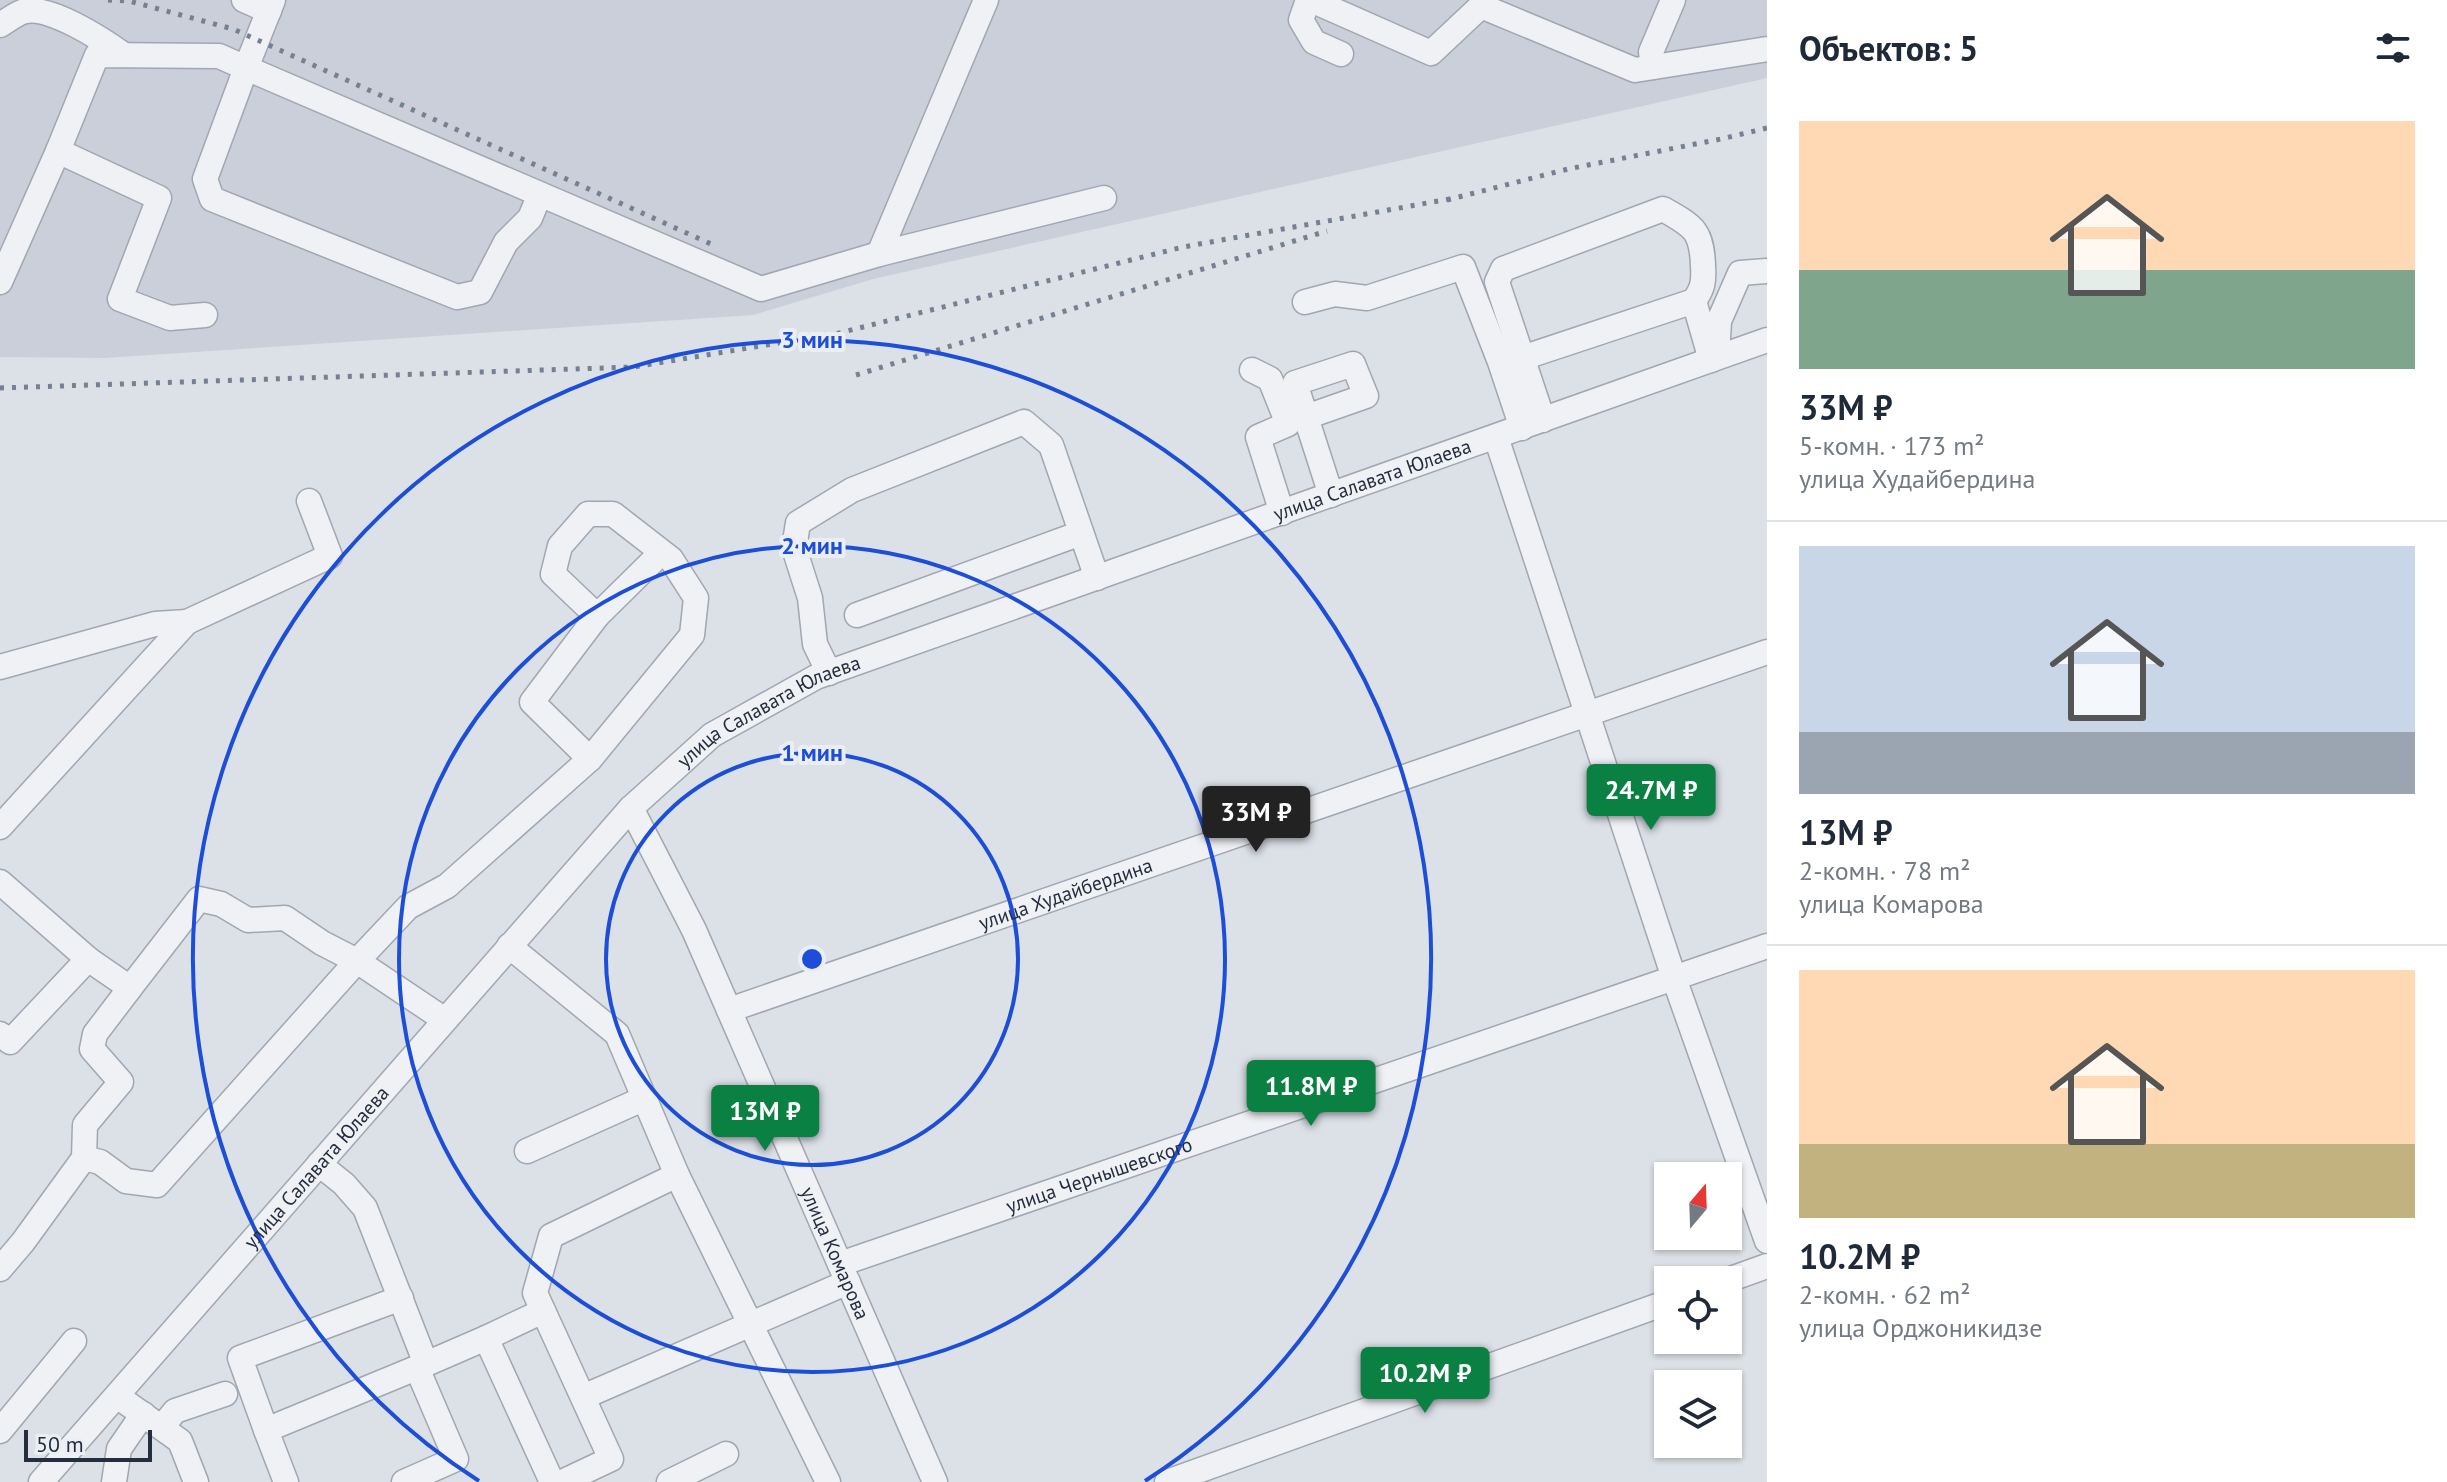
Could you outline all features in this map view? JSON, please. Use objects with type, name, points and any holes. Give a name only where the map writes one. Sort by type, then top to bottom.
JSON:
[{"type":"street","points":[[244,0],[271,6],[205,179],[212,199],[457,297],[480,292],[506,242],[530,218],[540,194]]},
{"type":"street","points":[[879,254],[986,0]]},
{"type":"street","points":[[1341,54],[1314,42],[1301,20],[1310,0],[1431,53],[1481,6],[1635,70],[1767,49]]},
{"type":"street","points":[[1653,67],[1651,52],[1673,0]]},
{"type":"street","points":[[0,25],[24,11],[49,13],[124,55]]},
{"type":"street","points":[[0,282],[97,55],[219,56],[761,289],[879,254],[1104,198]]},
{"type":"street","points":[[58,151],[159,198],[120,299],[170,318],[205,315]]},
{"type":"street","points":[[1522,358],[1694,301],[1704,287],[1703,243],[1688,223],[1663,209],[1503,269],[1497,282],[1522,358],[1532,424]]},
{"type":"street","points":[[1305,302],[1335,294],[1367,298],[1463,267],[1500,362],[1532,424]]},
{"type":"street","points":[[1714,360],[1719,321],[1740,273],[1767,271]]},
{"type":"street","points":[[1694,301],[1714,360]]},
{"type":"street","name":"улица Салавата Юлаева","points":[[41,1482],[631,808],[712,735],[816,677],[1767,340]]},
{"type":"street","points":[[1252,370],[1270,379],[1288,424],[1258,437],[1282,513]]},
{"type":"street","points":[[1306,417],[1331,495]]},
{"type":"street","points":[[829,673],[815,644],[810,598],[794,548],[798,523],[852,490],[1024,422],[1051,445],[1097,578]]},
{"type":"street","points":[[1496,437],[1674,978],[1767,1241]]},
{"type":"street","points":[[0,667],[155,624],[187,622],[330,556],[309,501]]},
{"type":"street","points":[[84,1158],[100,1162],[126,1181],[157,1185],[408,907],[447,886],[590,759],[692,635],[696,598],[671,559],[613,514],[588,514],[560,546],[553,574],[597,616]]},
{"type":"street","points":[[857,615],[1081,533]]},
{"type":"street","points":[[590,759],[532,702],[597,616],[662,552]]},
{"type":"street","points":[[0,827],[187,622]]},
{"type":"street","name":"улица Худайбердина","points":[[729,1010],[1767,652]]},
{"type":"street","name":"улица Комарова","points":[[631,808],[694,930],[935,1482]]},
{"type":"street","points":[[2,889],[88,959],[130,988]]},
{"type":"street","points":[[0,1269],[84,1158],[85,1125],[121,1082],[92,1049],[95,1034],[199,899],[221,904],[248,920],[285,918],[322,943],[357,961],[445,1020]]},
{"type":"street","points":[[509,946],[617,1034],[677,1175],[828,1482]]},
{"type":"street","name":"улица Чернышевского","points":[[583,1397],[751,1324],[844,1273],[1767,946]]},
{"type":"street","points":[[0,1034],[10,1042],[88,959]]},
{"type":"street","points":[[527,1151],[645,1098]]},
{"type":"street","points":[[319,1164],[344,1184],[365,1208],[401,1298],[456,1459],[430,1477],[404,1482]]},
{"type":"street","points":[[562,1482],[611,1459],[535,1293],[551,1236],[677,1175]]},
{"type":"street","points":[[1742,1275],[1767,1266]]},
{"type":"street","points":[[286,1482],[240,1358],[401,1298]]},
{"type":"street","points":[[1167,1482],[1654,1307]]},
{"type":"street","points":[[266,1430],[422,1366],[543,1311]]},
{"type":"street","points":[[486,1338],[552,1482]]},
{"type":"street","points":[[0,1431],[74,1341]]},
{"type":"street","points":[[114,1482],[119,1449],[152,1421],[225,1394]]},
{"type":"street","points":[[117,1396],[180,1441],[196,1482]]},
{"type":"street","points":[[669,1482],[726,1454]]},
{"type":"shaded area","points":[[0,0],[1767,0],[1767,78],[873,279],[753,315],[104,358],[0,357]]},
{"type":"railway","points":[[108,0],[129,1],[233,29],[711,244]]},
{"type":"railway","points":[[1447,200],[1568,169],[1767,128]]},
{"type":"railway","points":[[0,388],[634,367],[839,333],[1183,247],[1455,198]]},
{"type":"railway","points":[[856,375],[1327,231]]}]
